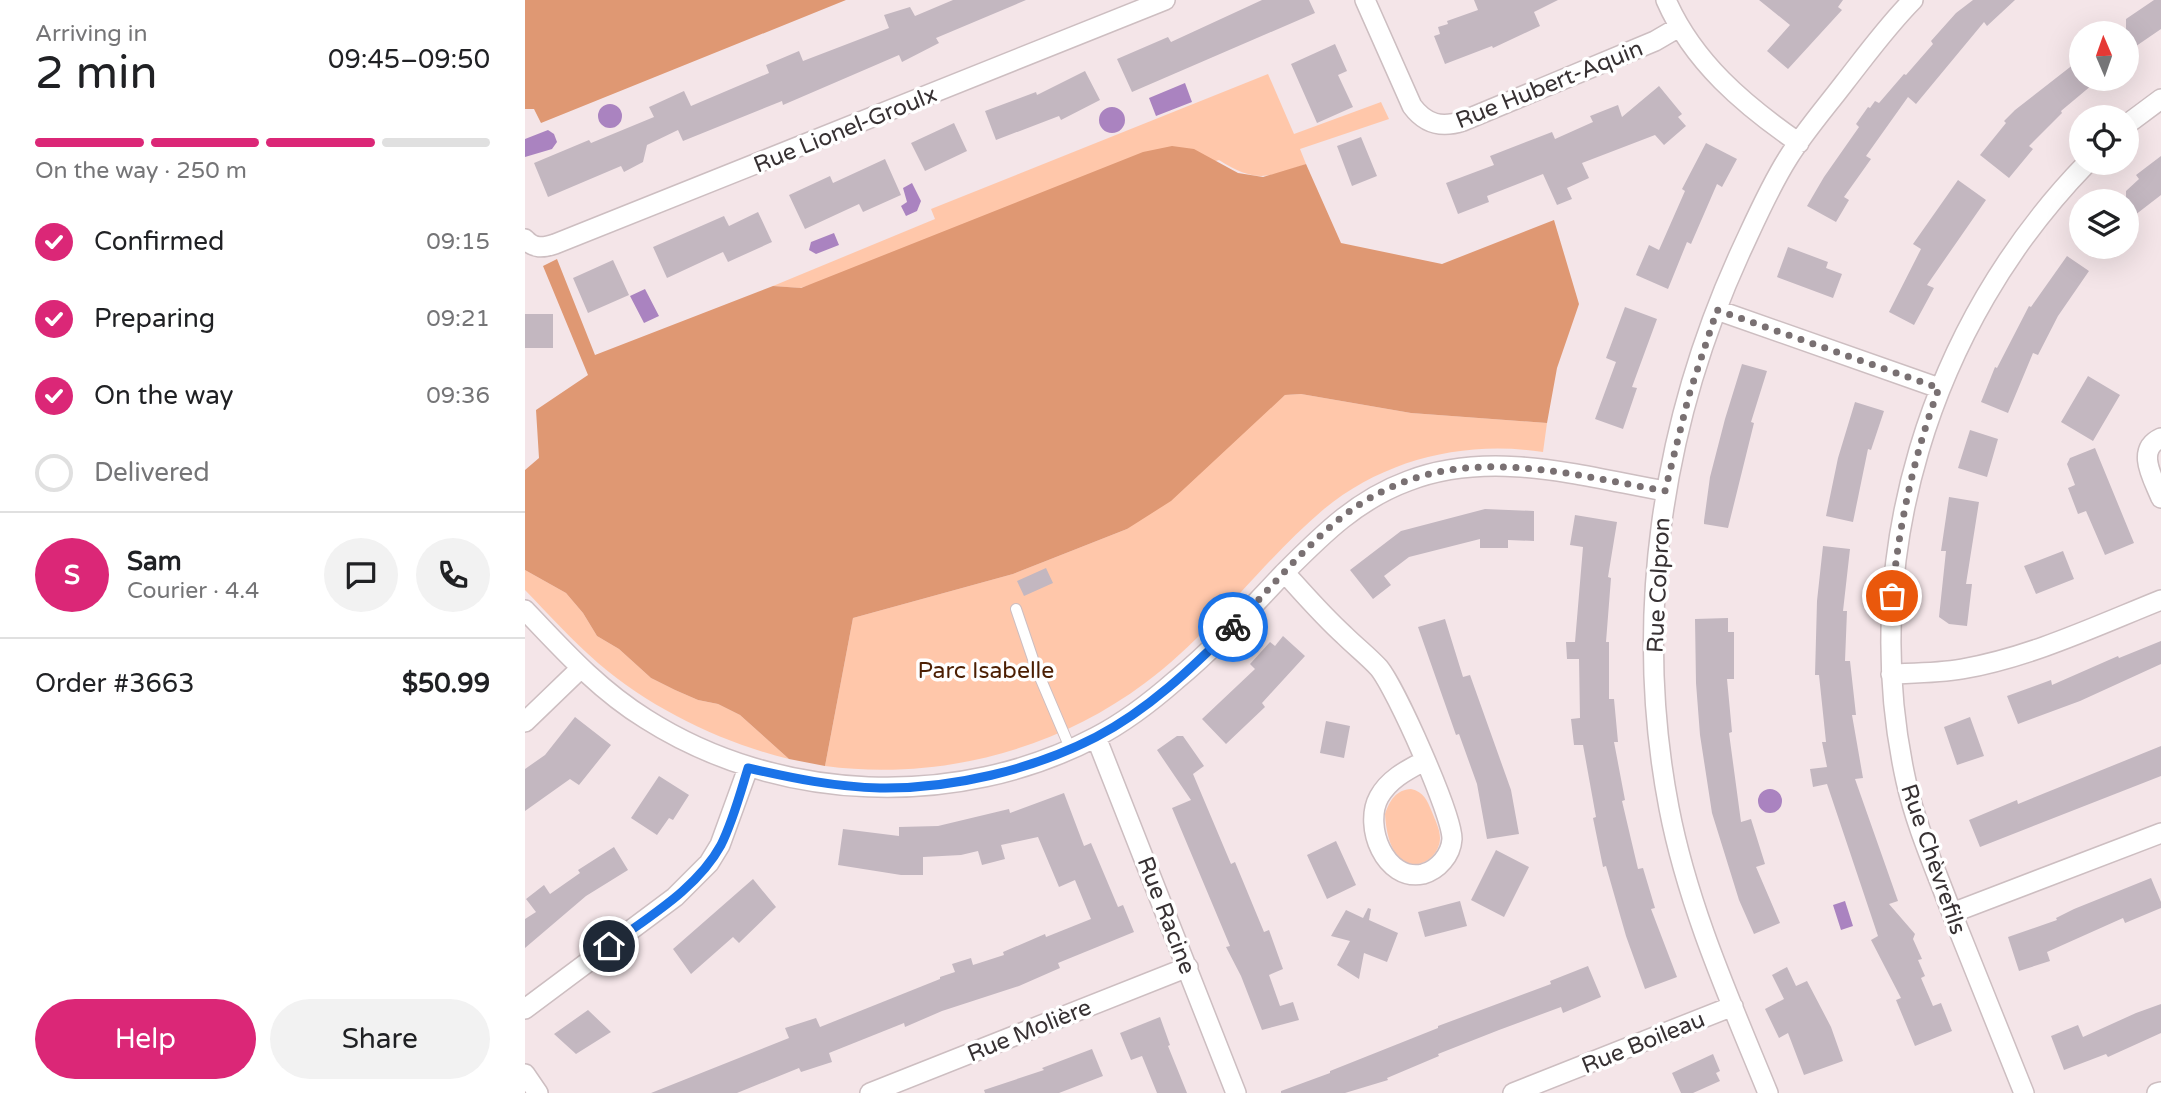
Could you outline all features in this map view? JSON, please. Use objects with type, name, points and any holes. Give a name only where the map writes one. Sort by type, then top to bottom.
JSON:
[{"type":"street","name":"Rue Lionel-Groulx","points":[[525,239],[535,247],[555,244],[1165,0]]},
{"type":"street","name":"Rue Hubert-Aquin","points":[[1365,0],[1412,106],[1422,118],[1439,125],[1463,121],[1655,41],[1679,27]]},
{"type":"street","points":[[1666,0],[1679,27],[1726,86],[1799,143]]},
{"type":"street","name":"Rue Colpron","points":[[1768,1093],[1701,924],[1669,810],[1659,743],[1654,670],[1654,598],[1665,491],[1689,395],[1717,310],[1763,202],[1799,143],[1867,53],[1913,0]]},
{"type":"street","points":[[2139,115],[2161,99]]},
{"type":"street","name":"Rue Chèvrefils","points":[[2024,1093],[1912,808],[1896,730],[1891,674],[1892,596],[1897,553],[1914,470],[1939,388],[1971,322],[2017,247],[2043,212],[2077,175]]},
{"type":"street","points":[[1717,310],[1939,388]]},
{"type":"street","points":[[2161,438],[2150,446],[2147,458],[2161,498]]},
{"type":"street","points":[[525,610],[596,684],[647,720],[688,742],[748,768],[837,785],[909,787],[998,773],[1096,737],[1147,703],[1210,650],[1322,535],[1361,503],[1406,481],[1472,466],[1524,467],[1665,491]]},
{"type":"street","points":[[1285,573],[1342,634],[1380,669],[1400,702],[1425,761],[1452,837],[1448,852],[1436,867],[1429,872],[1411,875],[1394,868],[1383,852],[1375,831],[1374,814],[1380,796],[1391,782],[1425,761]]},
{"type":"street","points":[[1891,674],[1959,670],[1998,661],[2051,644],[2161,600]]},
{"type":"street","points":[[525,722],[581,668]]},
{"type":"street","name":"Rue Racine","points":[[1096,737],[1236,1093]]},
{"type":"street","points":[[525,1009],[675,897],[696,877],[720,845],[748,768]]},
{"type":"street","points":[[1952,913],[2161,833]]},
{"type":"street","name":"Rue Molière","points":[[870,1093],[1188,967]]},
{"type":"street","name":"Rue Boileau","points":[[1513,1093],[1733,1006]]},
{"type":"street","points":[[525,1074],[538,1093]]},
{"type":"lane","points":[[1016,609],[1039,678],[1070,748]]},
{"type":"green space","points":[[1268,74],[1294,134],[1381,102],[1389,119],[1300,149],[1306,164],[1281,173],[1252,175],[1219,160],[800,288],[773,286],[935,219],[931,209]]},
{"type":"green space","name":"Parc Isabelle","points":[[1301,394],[1411,413],[1547,423],[1543,452],[1484,449],[1456,452],[1427,457],[1373,477],[1324,509],[1301,530],[1170,663],[1110,707],[1073,727],[993,756],[952,764],[867,770],[825,766],[853,618],[1013,574],[1127,529],[1285,395]]},
{"type":"green space","points":[[525,570],[566,593],[597,636],[619,649],[651,678],[698,700],[718,704],[740,715],[789,759],[738,743],[688,722],[619,680],[579,645],[525,590]]},
{"type":"green space","points":[[1411,789],[1422,794],[1427,800],[1440,838],[1432,857],[1420,864],[1407,863],[1401,859],[1387,832],[1385,814],[1389,804],[1401,791]]},
{"type":"shaded area","points":[[525,0],[846,0],[541,123],[534,109],[525,109]]},
{"type":"shaded area","points":[[1185,83],[1192,102],[1156,116],[1149,98]]},
{"type":"shaded area","points":[[610,104],[618,108],[622,116],[618,124],[610,128],[602,124],[598,116],[602,108]]},
{"type":"shaded area","points":[[1112,107],[1121,111],[1125,120],[1121,129],[1112,133],[1103,129],[1099,120],[1103,111]]},
{"type":"shaded area","points":[[548,130],[554,134],[557,142],[552,149],[525,157],[525,139]]},
{"type":"shaded area","points":[[1172,146],[1194,149],[1238,173],[1263,177],[1306,164],[1341,243],[1442,264],[1554,220],[1579,304],[1557,368],[1547,423],[1411,413],[1301,394],[1285,395],[1171,501],[1127,529],[1013,574],[853,618],[825,766],[789,759],[740,715],[718,704],[698,700],[651,678],[619,649],[597,636],[566,593],[525,570],[525,470],[539,458],[536,410],[588,375],[543,266],[557,259],[595,355],[773,286],[801,288],[1143,152]]},
{"type":"shaded area","points":[[912,183],[921,201],[917,211],[906,216],[901,206],[907,202],[903,188]]},
{"type":"shaded area","points":[[834,233],[839,245],[816,254],[809,250],[811,242]]},
{"type":"shaded area","points":[[645,289],[659,316],[644,323],[630,296]]},
{"type":"shaded area","points":[[1770,789],[1779,792],[1782,801],[1779,810],[1770,813],[1761,810],[1758,801],[1761,792]]},
{"type":"shaded area","points":[[1845,901],[1853,926],[1841,930],[1833,905]]},
{"type":"building","points":[[953,0],[1026,0],[936,38],[939,43],[902,62],[899,55],[783,105],[782,101],[683,141],[678,130],[647,145],[643,162],[624,172],[621,166],[548,197],[534,163],[654,117],[649,107],[684,91],[691,106],[769,73],[766,65],[799,51],[803,61],[889,28],[884,15],[910,7],[915,16]]},
{"type":"building","points":[[1262,0],[1309,0],[1315,13],[1132,92],[1117,59],[1168,37],[1171,42]]},
{"type":"building","points":[[1474,0],[1558,0],[1534,12],[1540,26],[1493,48],[1492,46],[1445,64],[1434,36],[1440,34],[1438,27],[1478,10]]},
{"type":"building","points":[[1759,0],[1843,0],[1838,7],[1842,10],[1788,69],[1767,51],[1790,25]]},
{"type":"building","points":[[1973,0],[2015,0],[1987,26],[1984,22],[1916,104],[1908,97],[1866,156],[1871,159],[1844,197],[1849,200],[1836,222],[1807,206],[1859,127],[1856,124],[1868,107],[1875,101],[1879,103],[1933,44],[1931,41],[1956,13]]},
{"type":"building","points":[[2154,0],[2161,0],[2161,29],[2139,44],[2139,21],[2126,19]]},
{"type":"building","points":[[1335,44],[1347,71],[1338,75],[1353,107],[1317,123],[1291,64]]},
{"type":"building","points":[[2069,68],[2069,91],[2085,91],[2061,111],[2029,146],[2033,149],[2009,178],[1980,155],[2015,110]]},
{"type":"building","points":[[1085,71],[1100,100],[1061,120],[1059,116],[996,140],[985,111],[1036,92],[1037,95]]},
{"type":"building","points":[[1659,86],[1682,114],[1678,117],[1686,126],[1664,145],[1655,135],[1582,163],[1589,178],[1567,188],[1572,199],[1557,205],[1543,174],[1487,196],[1489,202],[1458,214],[1446,183],[1494,165],[1490,156],[1552,132],[1555,139],[1593,122],[1590,116],[1618,105],[1622,117]]},
{"type":"building","points":[[954,123],[967,151],[925,171],[911,143]]},
{"type":"building","points":[[1361,137],[1377,176],[1352,186],[1337,146]]},
{"type":"building","points":[[1706,143],[1737,159],[1722,187],[1717,184],[1691,244],[1687,242],[1668,289],[1636,275],[1649,245],[1659,250],[1685,191],[1682,189]]},
{"type":"building","points":[[2161,156],[2161,195],[2139,212],[2139,189],[2128,189],[2139,179],[2136,175]]},
{"type":"building","points":[[885,159],[901,195],[863,212],[859,204],[805,229],[789,195],[830,176],[833,183]]},
{"type":"building","points":[[1958,180],[1986,200],[1927,285],[1934,288],[1914,325],[1889,312],[1921,249],[1913,244]]},
{"type":"building","points":[[758,212],[772,242],[728,262],[723,252],[667,278],[653,247],[724,216],[729,226]]},
{"type":"building","points":[[1788,247],[1828,262],[1826,268],[1842,274],[1833,298],[1777,277]]},
{"type":"building","points":[[2067,256],[2089,271],[2058,316],[2038,355],[2033,353],[2008,413],[1981,402],[1995,367],[1997,368],[2029,306],[2031,307]]},
{"type":"building","points":[[613,260],[629,295],[588,313],[573,278]]},
{"type":"building","points":[[1625,307],[1657,319],[1632,387],[1637,388],[1623,429],[1595,419],[1616,362],[1606,358]]},
{"type":"building","points":[[525,314],[553,314],[553,348],[525,348]]},
{"type":"building","points":[[1742,364],[1767,371],[1751,422],[1754,423],[1728,528],[1704,524],[1704,521],[1710,477]]},
{"type":"building","points":[[2088,376],[2120,395],[2093,441],[2061,422]]},
{"type":"building","points":[[1855,402],[1884,411],[1871,450],[1868,449],[1853,522],[1826,516],[1838,458]]},
{"type":"building","points":[[1970,430],[1998,439],[1987,477],[1958,468]]},
{"type":"building","points":[[2095,448],[2134,543],[2105,555],[2086,511],[2078,514],[2068,488],[2075,485],[2067,464],[2070,458]]},
{"type":"building","points":[[1949,497],[1979,502],[1966,584],[1972,584],[1967,626],[1949,624],[1939,617],[1946,551],[1941,551]]},
{"type":"building","points":[[1485,509],[1534,511],[1534,541],[1508,540],[1508,548],[1480,548],[1480,539],[1409,557],[1384,576],[1391,585],[1373,599],[1350,570],[1401,531]]},
{"type":"building","points":[[1575,515],[1617,522],[1608,577],[1611,578],[1606,642],[1609,642],[1609,699],[1614,699],[1618,742],[1614,742],[1625,800],[1622,801],[1638,869],[1643,868],[1655,908],[1651,909],[1677,977],[1645,989],[1606,866],[1603,867],[1583,745],[1574,745],[1571,719],[1580,718],[1579,659],[1567,659],[1566,642],[1575,642],[1583,547],[1570,545]]},
{"type":"building","points":[[1823,546],[1850,549],[1843,611],[1847,611],[1845,661],[1850,661],[1856,715],[1852,715],[1863,778],[1855,779],[1898,901],[1889,904],[1915,934],[1913,939],[1922,959],[1918,960],[1925,976],[1921,978],[1933,1006],[1941,1003],[1952,1031],[1915,1046],[1896,1000],[1901,998],[1871,940],[1878,936],[1827,784],[1813,787],[1810,769],[1827,767],[1822,742],[1826,742],[1819,675],[1815,675],[1817,601]]},
{"type":"building","points":[[2063,551],[2074,579],[2036,594],[2024,566]]},
{"type":"building","points":[[1046,568],[1053,583],[1024,596],[1017,581]]},
{"type":"building","points":[[1728,618],[1728,632],[1734,632],[1734,679],[1727,679],[1732,732],[1729,733],[1741,822],[1751,819],[1765,864],[1756,867],[1780,923],[1754,934],[1739,900],[1712,813],[1700,735],[1695,619]]},
{"type":"building","points":[[1445,619],[1463,677],[1470,675],[1511,790],[1519,834],[1487,839],[1477,784],[1459,734],[1456,735],[1418,627]]},
{"type":"building","points":[[1283,636],[1305,656],[1262,703],[1265,707],[1226,744],[1202,719],[1255,669],[1250,664],[1270,642],[1275,646]]},
{"type":"building","points":[[2161,641],[2161,664],[2080,701],[2018,724],[2007,696],[2051,680],[2052,685],[2118,656],[2119,658]]},
{"type":"building","points":[[575,717],[611,745],[579,785],[570,779],[525,811],[525,769],[545,755]]},
{"type":"building","points":[[1970,717],[1984,756],[1957,765],[1944,727]]},
{"type":"building","points":[[1326,721],[1350,726],[1344,758],[1320,753]]},
{"type":"building","points":[[1177,736],[1183,736],[1204,766],[1193,774],[1231,864],[1235,862],[1264,932],[1269,930],[1283,969],[1269,975],[1280,1006],[1293,1002],[1299,1020],[1262,1030],[1241,976],[1226,947],[1230,946],[1172,808],[1191,800],[1157,750]]},
{"type":"building","points":[[2161,746],[2161,776],[1980,847],[1969,820],[2017,800],[2018,804]]},
{"type":"building","points":[[659,776],[689,795],[673,820],[669,818],[657,835],[631,818]]},
{"type":"building","points":[[1064,793],[1084,846],[1091,843],[1118,907],[1123,905],[1134,932],[1058,963],[1060,968],[1019,986],[942,1011],[905,1027],[904,1023],[829,1053],[832,1062],[801,1072],[799,1068],[737,1093],[651,1093],[789,1038],[785,1028],[816,1018],[820,1027],[955,972],[952,964],[971,958],[973,965],[1004,955],[1003,952],[1045,934],[1046,937],[1091,919],[1075,880],[1059,887],[1038,837],[1001,845],[1005,859],[982,865],[978,851],[961,855],[923,857],[923,875],[901,875],[838,865],[843,829],[899,836],[899,827],[938,826],[1009,809],[1010,813]]},
{"type":"building","points":[[1336,841],[1356,885],[1327,899],[1307,855]]},
{"type":"building","points":[[614,847],[628,870],[586,896],[525,948],[525,919],[536,912],[526,899],[544,885],[550,894],[580,873],[578,870]]},
{"type":"building","points":[[1496,850],[1529,867],[1504,917],[1471,900]]},
{"type":"building","points":[[2151,878],[2161,908],[2125,923],[2123,918],[2047,952],[2050,961],[2019,971],[2008,937],[2057,920],[2056,918],[2074,909]]},
{"type":"building","points":[[753,879],[776,907],[739,943],[733,937],[691,974],[673,949]]},
{"type":"building","points":[[1460,901],[1467,926],[1425,937],[1418,912]]},
{"type":"building","points":[[1368,908],[1371,909],[1369,920],[1398,933],[1387,962],[1364,953],[1359,979],[1337,965],[1350,941],[1331,936],[1346,910],[1363,918]]},
{"type":"building","points":[[1588,966],[1601,997],[1563,1013],[1561,1007],[1438,1054],[1439,1056],[1387,1078],[1388,1080],[1345,1093],[1281,1093],[1438,1026],[1551,984],[1550,981]]},
{"type":"building","points":[[1787,967],[1796,986],[1807,981],[1831,1027],[1843,1061],[1804,1075],[1788,1033],[1779,1038],[1765,1009],[1784,999],[1772,975]]},
{"type":"building","points":[[2161,1004],[2161,1033],[2108,1057],[2106,1054],[2064,1070],[2051,1036],[2078,1025],[2083,1037]]},
{"type":"building","points":[[588,1010],[611,1032],[576,1054],[554,1034]]},
{"type":"building","points":[[1160,1017],[1170,1045],[1168,1046],[1187,1093],[1157,1093],[1142,1056],[1131,1060],[1120,1033]]},
{"type":"building","points":[[1092,1049],[1103,1076],[1059,1093],[985,1093],[984,1090],[1044,1070],[1042,1068]]},
{"type":"building","points":[[1713,1054],[1720,1071],[1716,1073],[1720,1081],[1693,1093],[1681,1093],[1672,1073]]},
{"type":"way so far","points":[[1233,627],[1309,547],[1342,518],[1361,503],[1406,481],[1472,466],[1508,466],[1665,491],[1689,395],[1717,310],[1939,388],[1906,502],[1892,596]]},
{"type":"route","points":[[609,946],[675,897],[709,863],[729,826],[748,768],[837,785],[880,788],[937,784],[998,773],[1096,737],[1175,681],[1233,627]]}]
